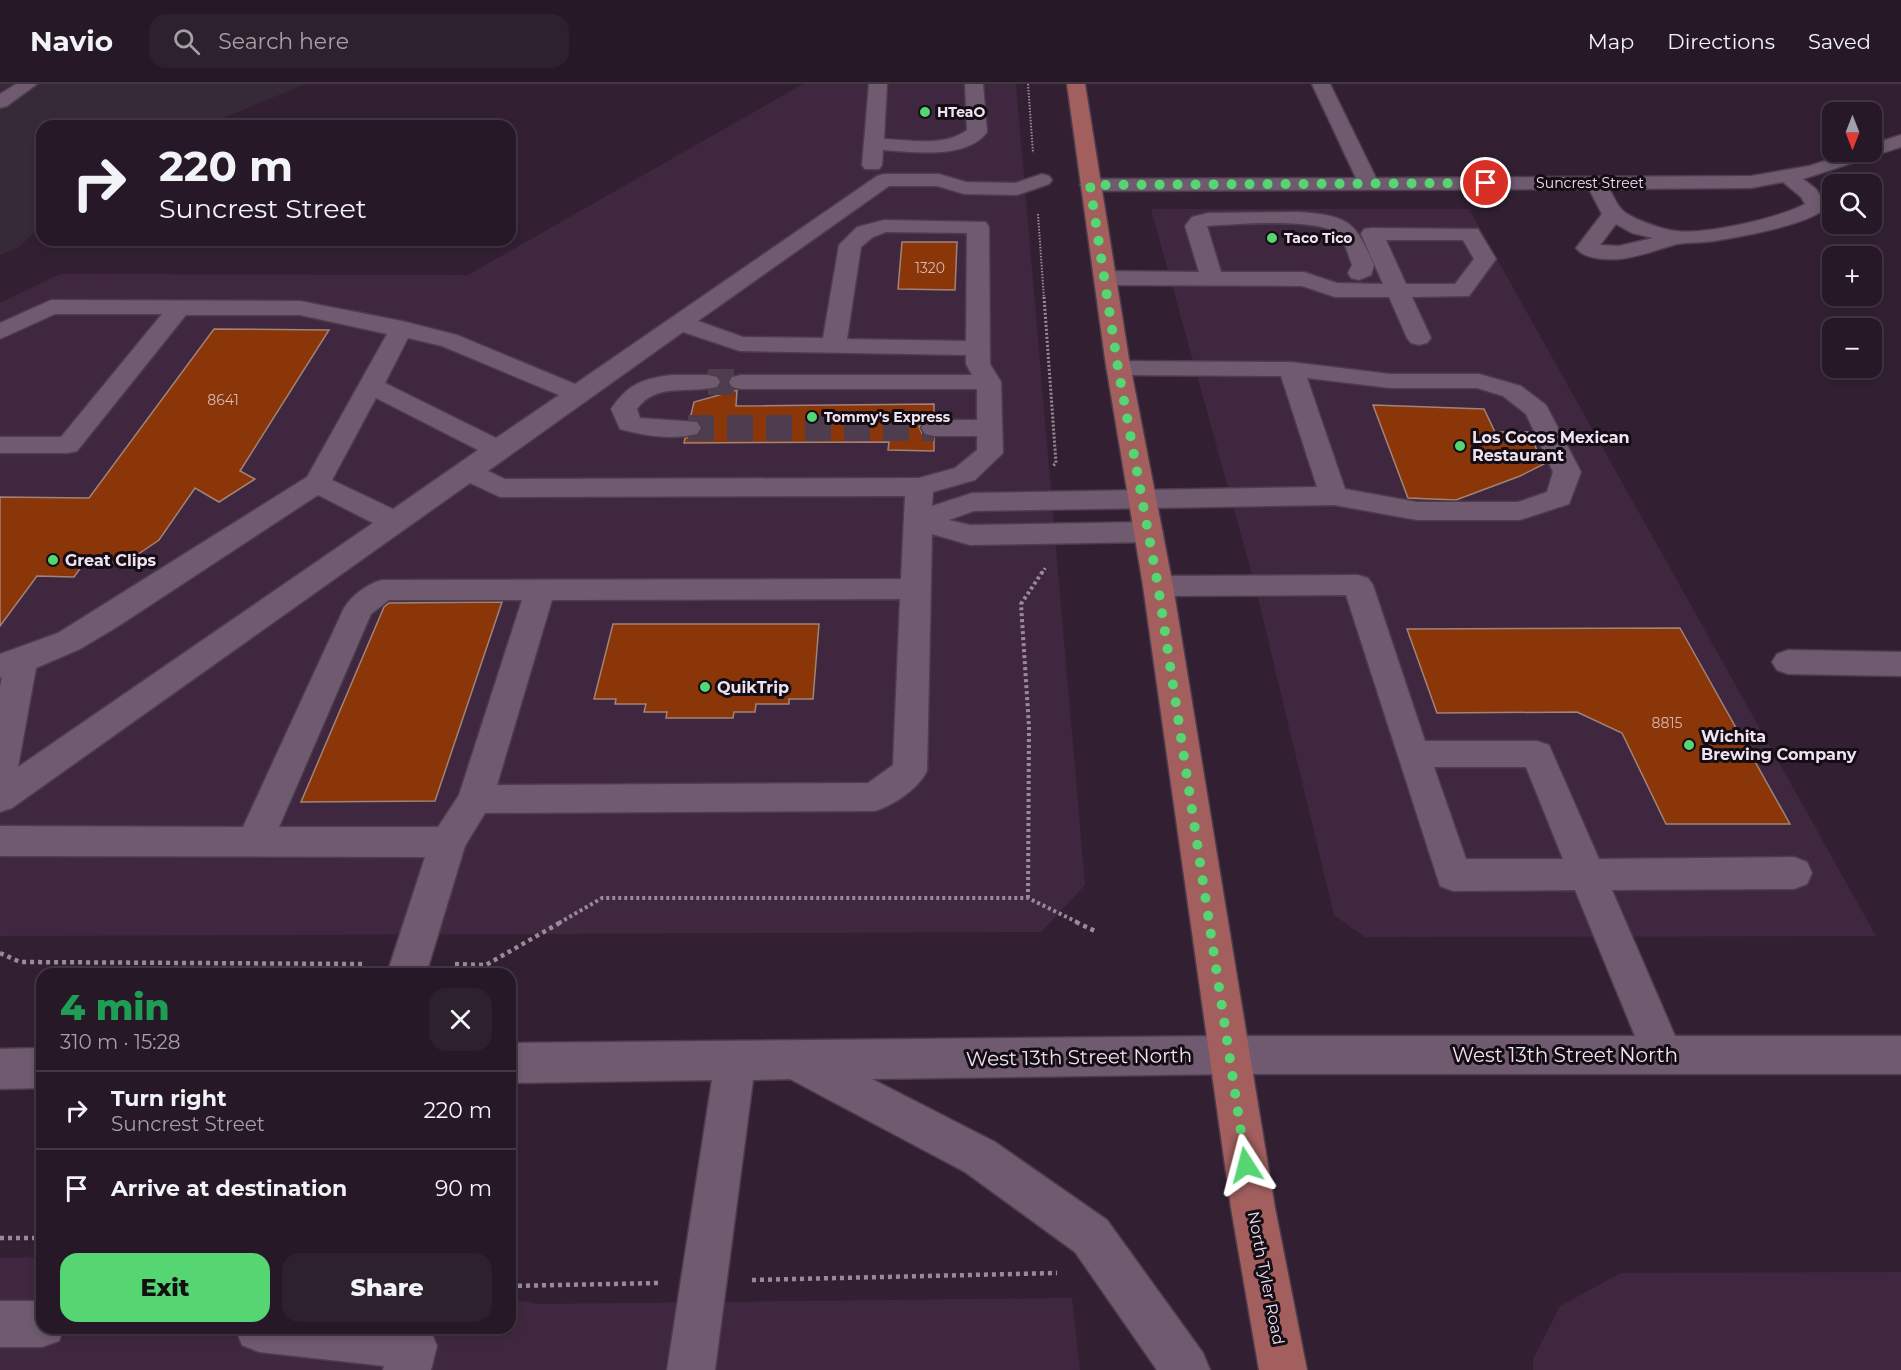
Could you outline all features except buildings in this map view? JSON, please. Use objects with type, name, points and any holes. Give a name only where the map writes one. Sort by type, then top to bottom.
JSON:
[{"type":"main road","name":"North Tyler Road","points":[[1076,84],[1118,368],[1158,586],[1253,1208],[1283,1370]]},
{"type":"street","points":[[0,102],[28,84]]},
{"type":"street","points":[[0,798],[884,180],[872,166],[878,84]]},
{"type":"street","points":[[874,135],[890,115],[889,84]]},
{"type":"street","points":[[874,135],[951,145],[972,138],[977,132],[974,84]]},
{"type":"street","points":[[1321,84],[1369,183]]},
{"type":"street","name":"Suncrest Street","points":[[1882,147],[1901,141]]},
{"type":"street","name":"Suncrest Street","points":[[884,180],[939,180],[964,188],[1017,189],[1042,180],[1090,183],[1751,182],[1813,171],[1839,162]]},
{"type":"street","points":[[1613,214],[1587,248],[1599,253],[1643,249],[1675,238],[1713,235],[1796,217],[1816,206],[1809,193],[1787,176]]},
{"type":"street","points":[[1596,183],[1613,214],[1640,228],[1675,238]]},
{"type":"street","points":[[1105,278],[1304,279],[1349,277],[1363,270],[1363,265],[1349,234],[1343,228],[1326,221],[1314,219],[1199,221],[1196,226],[1212,278]]},
{"type":"street","points":[[467,471],[500,488],[919,487],[965,474],[990,453],[989,382],[978,364],[978,227],[884,226],[865,232],[850,245],[834,345]]},
{"type":"street","points":[[810,232],[850,245]]},
{"type":"street","points":[[1304,279],[1335,290],[1396,290],[1461,291],[1485,259],[1470,234],[1372,234],[1396,290],[1419,338]]},
{"type":"street","points":[[0,332],[51,307],[300,308],[402,328],[449,340],[578,394]]},
{"type":"street","points":[[0,444],[68,445],[180,307]]},
{"type":"street","points":[[680,323],[740,344],[978,348]]},
{"type":"street","points":[[0,773],[11,663],[69,641],[97,625],[317,483],[402,328]]},
{"type":"street","points":[[918,521],[972,502],[1142,498],[1334,495],[1417,511],[1520,511],[1559,498],[1568,472],[1537,410],[1512,391],[1479,381],[1390,381],[1291,369],[1118,368]]},
{"type":"street","points":[[1291,369],[1334,495]]},
{"type":"street","points":[[688,428],[647,428],[629,423],[624,409],[636,394],[655,386],[677,382],[708,382]]},
{"type":"street","points":[[741,382],[989,382]]},
{"type":"street","points":[[370,385],[498,450]]},
{"type":"street","points":[[934,428],[990,428]]},
{"type":"street","points":[[317,483],[395,522]]},
{"type":"street","points":[[475,799],[875,797],[910,771],[919,487]]},
{"type":"street","points":[[918,521],[970,535],[1149,532]]},
{"type":"street","points":[[1158,586],[1358,585],[1453,875],[1794,873]]},
{"type":"street","points":[[254,842],[359,608],[382,590],[916,589]]},
{"type":"street","points":[[407,968],[448,842],[475,799],[540,590]]},
{"type":"street","points":[[1788,662],[1901,664]]},
{"type":"street","points":[[1413,754],[1537,754],[1663,1055]]},
{"type":"street","points":[[0,841],[448,842]]},
{"type":"street","name":"West 13th Street North","points":[[516,1063],[1229,1055],[1901,1055]]},
{"type":"street","points":[[794,1060],[980,1157],[1091,1236],[1186,1370]]},
{"type":"street","points":[[691,1370],[735,1061]]},
{"type":"street","points":[[0,1069],[36,1068]]},
{"type":"street","points":[[0,1324],[36,1324]]},
{"type":"street","points":[[310,1334],[413,1346],[407,1370]]},
{"type":"path","points":[[427,968],[486,965],[602,898],[1029,898],[1097,932]]},
{"type":"path","points":[[0,953],[20,962],[352,968]]},
{"type":"path","points":[[0,1238],[36,1238]]},
{"type":"path","points":[[516,1286],[1057,1273]]},
{"type":"shaded area","points":[[0,84],[305,84],[218,120],[36,120],[36,231],[19,247],[0,255]]},
{"type":"shaded area","points":[[803,84],[1016,84],[1085,885],[1041,932],[0,936],[0,303],[60,274],[468,275]]},
{"type":"shaded area","points":[[1151,209],[1469,209],[1876,936],[1365,937],[1334,915],[1255,585]]},
{"type":"shaded area","points":[[36,1257],[36,1334],[516,1334],[516,1300],[537,1304],[1072,1298],[1080,1370],[0,1370],[0,1258]]},
{"type":"shaded area","points":[[1901,1272],[1901,1370],[1533,1370],[1533,1359],[1560,1306],[1621,1273]]},
{"type":"tunnel","points":[[708,382],[741,382]]},
{"type":"tunnel","points":[[688,428],[934,428]]},
{"type":"place","name":"HTeaO","points":[[925,112]]},
{"type":"place","name":"Taco Tico","points":[[1272,238]]},
{"type":"place","name":"Tommy's Express","points":[[812,417]]},
{"type":"place","name":"Los Cocos Mexican Restaurant","points":[[1460,446]]},
{"type":"place","name":"Great Clips","points":[[53,560]]},
{"type":"place","name":"QuikTrip","points":[[705,687]]},
{"type":"place","name":"Wichita Brewing Company","points":[[1689,745]]},
{"type":"route","points":[[1246,1165],[1158,586],[1118,368],[1090,185],[1486,183]]}]
